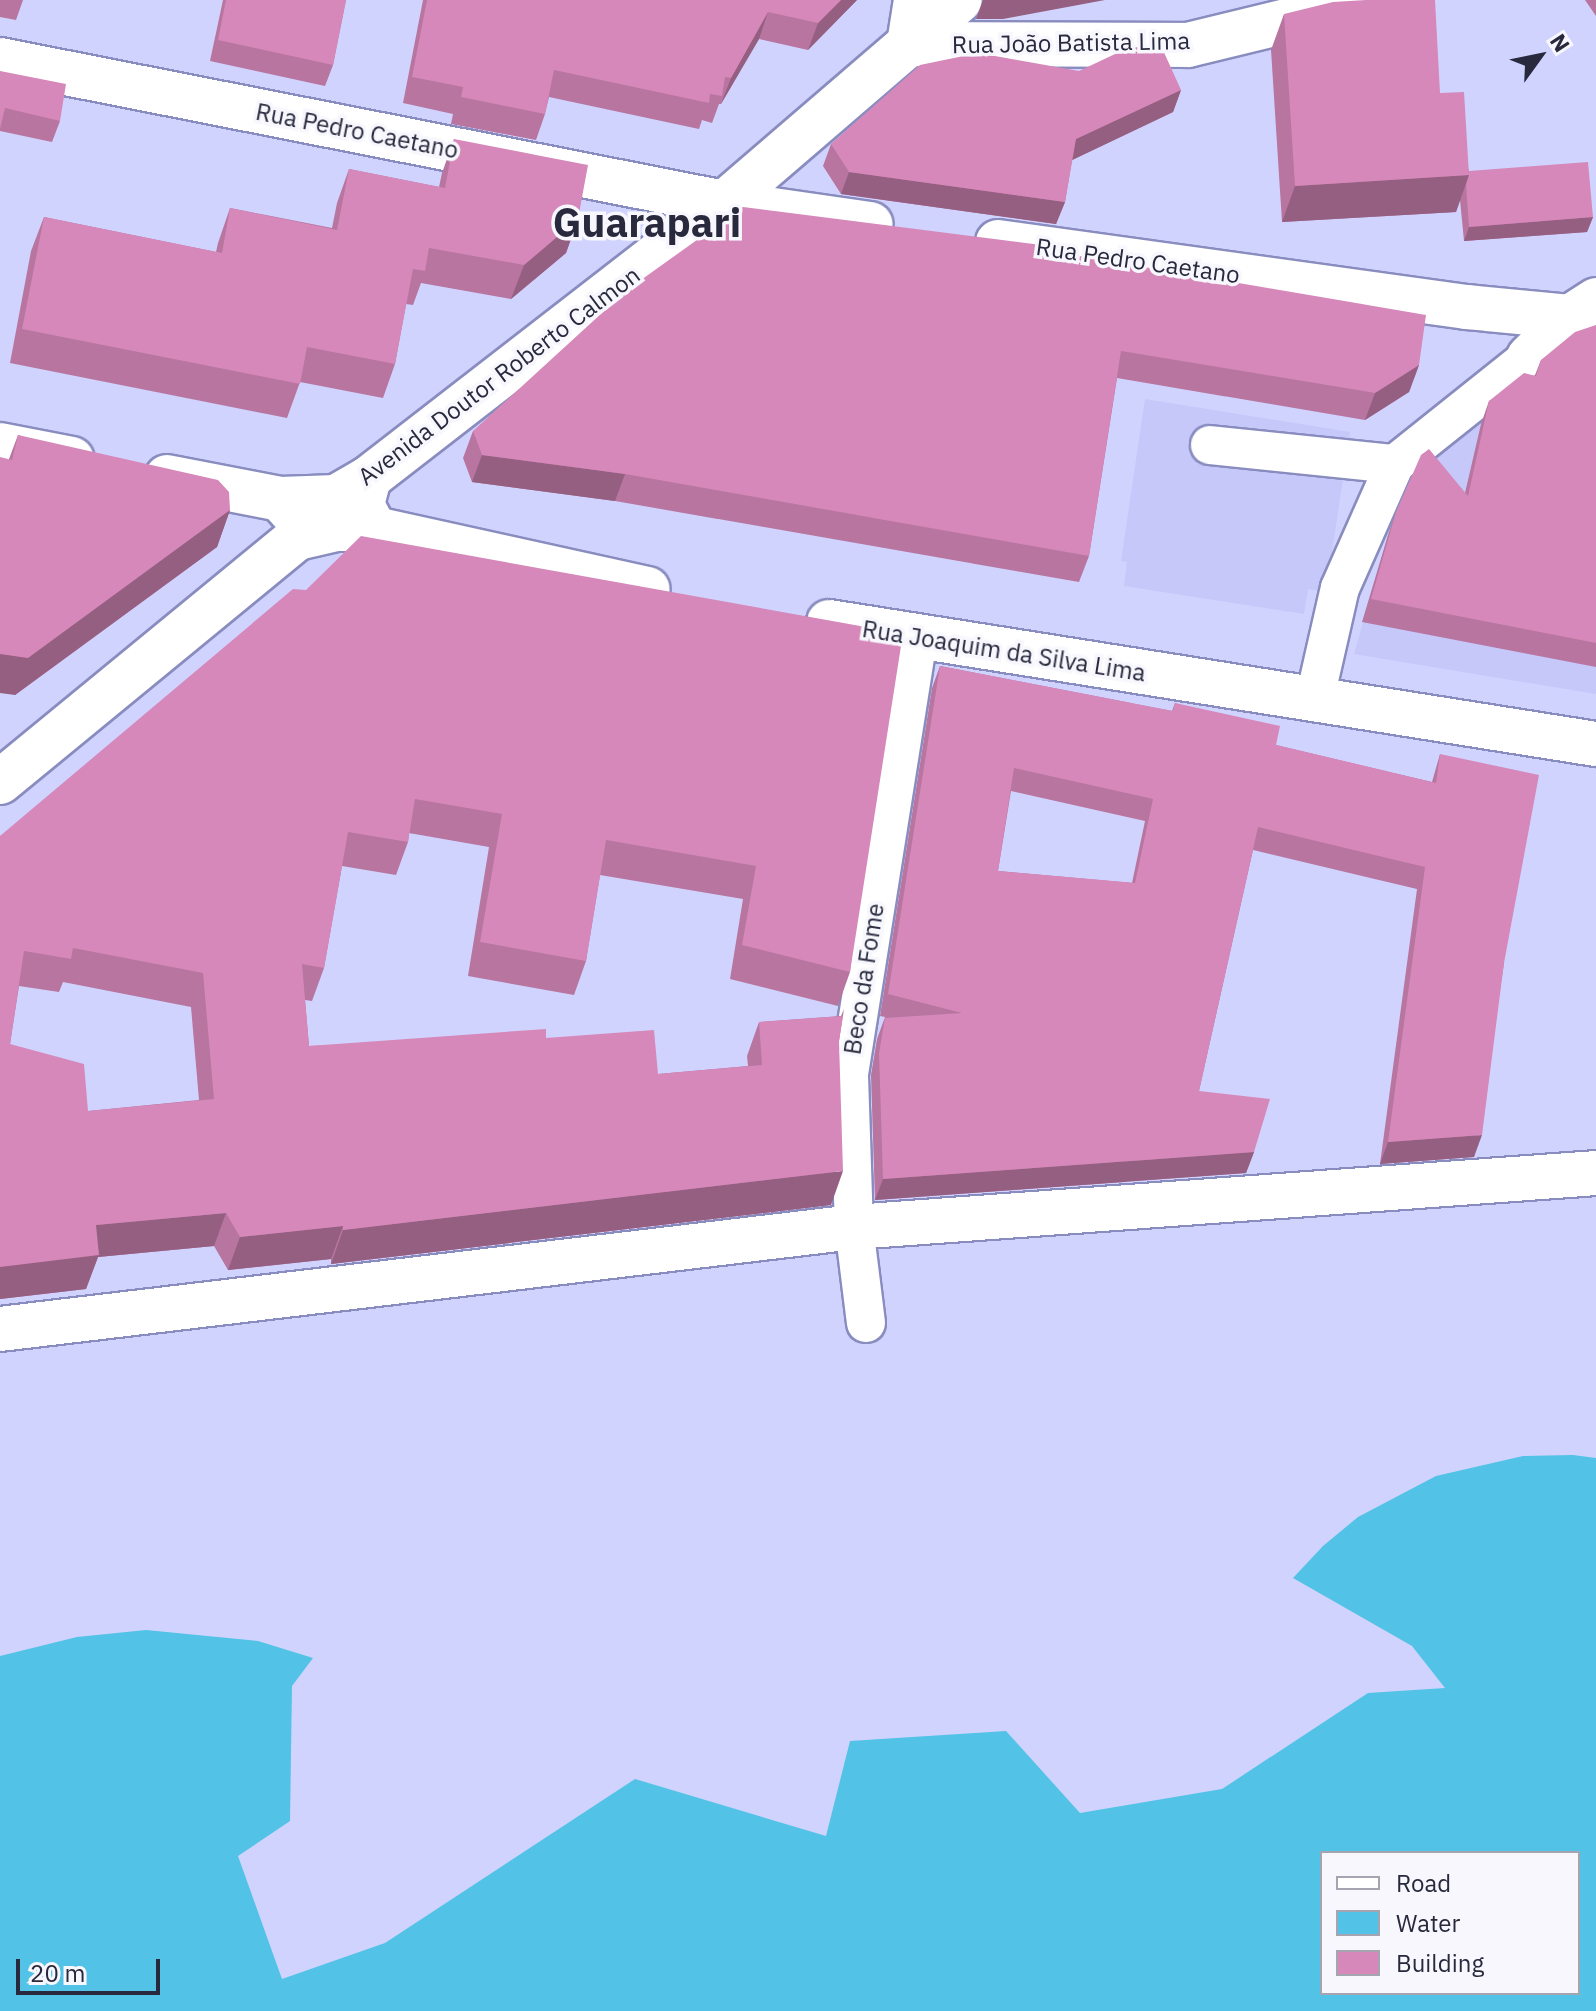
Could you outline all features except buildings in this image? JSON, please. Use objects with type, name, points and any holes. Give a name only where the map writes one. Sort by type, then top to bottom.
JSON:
[{"type":"street","points":[[909,44],[916,0]]},
{"type":"street","name":"Avenida Doutor Roberto Calmon","points":[[289,519],[369,478],[724,203],[960,0]]},
{"type":"street","name":"Rua João Batista Lima","points":[[909,44],[1188,45],[1372,0]]},
{"type":"street","name":"Rua Pedro Caetano","points":[[0,60],[724,203],[913,230]]},
{"type":"street","name":"Rua Pedro Caetano","points":[[961,237],[1583,309]]},
{"type":"street","points":[[1314,702],[1340,588],[1395,464],[1529,357],[1583,309]]},
{"type":"street","points":[[0,445],[114,467],[289,519],[336,529],[375,529],[411,541],[687,597]]},
{"type":"street","points":[[1210,445],[1395,464]]},
{"type":"street","points":[[369,478],[362,505],[375,529]]},
{"type":"street","points":[[0,782],[289,519]]},
{"type":"street","name":"Rua Joaquim da Silva Lima","points":[[795,617],[1314,702],[1596,744]]},
{"type":"street","name":"Beco da Fome","points":[[866,1323],[854,1227],[849,1074],[918,636]]},
{"type":"street","points":[[0,1329],[854,1227],[1596,1173]]},
{"type":"shaded area","points":[[1596,345],[1596,694],[1354,654],[1402,486],[1484,410]]},
{"type":"shaded area","points":[[1145,399],[1350,432],[1326,592],[1308,589],[1304,614],[1124,586],[1127,562],[1121,561]]},
{"type":"water","points":[[1523,1456],[1596,1458],[1596,2011],[0,2011],[0,1656],[77,1637],[146,1630],[258,1641],[313,1658],[292,1686],[290,1821],[238,1856],[282,1979],[385,1943],[635,1779],[826,1836],[850,1741],[1006,1731],[1080,1813],[1222,1789],[1368,1693],[1445,1688],[1412,1646],[1293,1578],[1323,1546],[1358,1517],[1436,1476]]},
{"type":"district","name":"Guarapari","points":[[647,222]]}]
